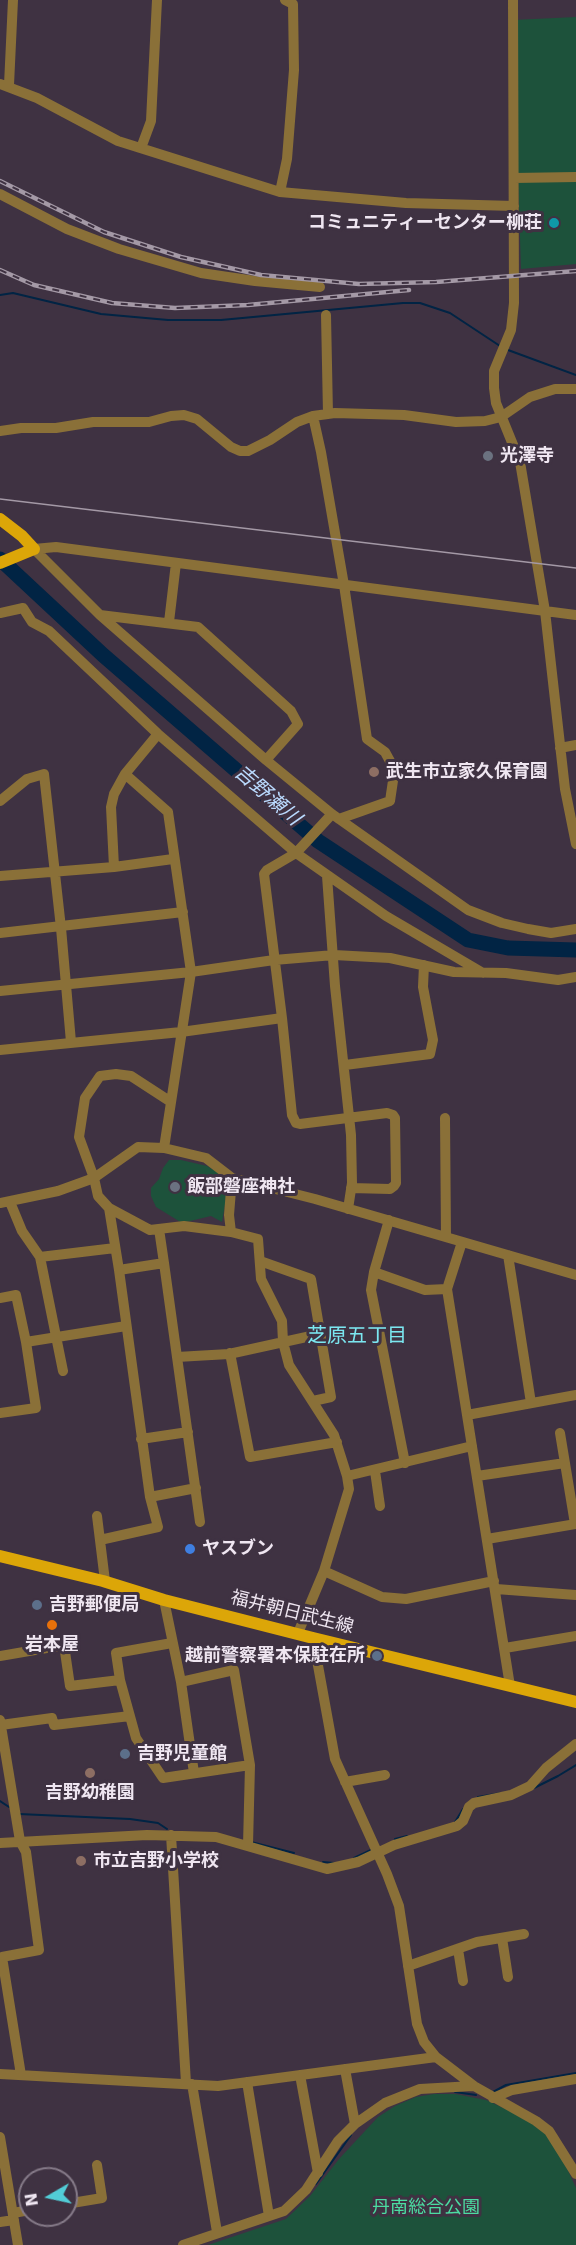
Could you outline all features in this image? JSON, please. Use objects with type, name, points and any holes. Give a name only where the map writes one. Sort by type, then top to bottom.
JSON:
[{"type":"main road","points":[[0,519],[28,551],[0,563]]},
{"type":"main road","name":"福井朝日武生線","points":[[0,1556],[105,1581],[164,1600],[313,1638],[576,1702]]},
{"type":"street","points":[[14,0],[4,85],[37,98],[118,141],[280,192],[406,203],[514,206]]},
{"type":"street","points":[[141,148],[151,121],[158,0]]},
{"type":"street","points":[[280,192],[287,159],[294,70],[293,4],[285,0]]},
{"type":"street","points":[[513,0],[514,303],[511,330],[494,371],[496,403],[520,462],[545,611],[565,789],[576,844]]},
{"type":"street","points":[[514,178],[576,177]]},
{"type":"street","points":[[0,194],[67,229],[119,249],[201,273],[320,287]]},
{"type":"street","points":[[326,315],[328,414]]},
{"type":"street","points":[[0,431],[21,428],[56,428],[93,422],[149,422],[184,415],[196,419],[231,447],[240,451],[248,451],[297,422],[313,416],[328,414],[404,415],[468,423],[501,417],[530,398],[555,389],[576,388]]},
{"type":"street","points":[[313,416],[344,585],[367,739],[385,752],[394,774],[390,801],[336,817],[319,828],[296,853],[264,874],[294,1120],[300,1124],[387,1113],[395,1118],[396,1183],[390,1189],[351,1188]]},
{"type":"street","points":[[28,551],[56,547],[576,615]]},
{"type":"street","points":[[28,551],[266,760],[336,817],[468,910],[502,923],[528,929],[551,933],[576,929]]},
{"type":"street","points":[[169,622],[176,563]]},
{"type":"street","points":[[0,612],[23,608],[32,622],[49,631],[158,734],[296,853],[386,916],[483,973]]},
{"type":"street","points":[[100,615],[198,627],[291,711],[298,724],[266,760]]},
{"type":"street","points":[[114,867],[111,807],[114,794],[125,774],[158,734]]},
{"type":"street","points":[[560,748],[576,745]]},
{"type":"street","points":[[0,801],[27,779],[44,774],[71,1042]]},
{"type":"street","points":[[125,774],[168,812],[190,972],[164,1148]]},
{"type":"street","points":[[0,876],[114,867],[173,859]]},
{"type":"street","points":[[327,876],[335,986],[350,1118],[351,1188],[348,1209]]},
{"type":"street","points":[[0,933],[183,912]]},
{"type":"street","points":[[0,991],[334,955],[390,958],[454,972],[506,974],[558,980],[576,977]]},
{"type":"street","points":[[345,1065],[430,1054],[433,1040],[423,987],[424,965]]},
{"type":"street","points":[[0,1050],[181,1032],[282,1018]]},
{"type":"street","points":[[171,1102],[131,1076],[116,1074],[100,1076],[85,1098],[78,1137],[94,1178],[98,1196],[109,1208],[150,1230],[184,1226],[231,1232],[258,1239],[261,1279],[282,1321],[283,1342],[289,1365],[337,1442],[349,1489],[324,1571],[298,1633]]},
{"type":"street","points":[[445,1118],[446,1237]]},
{"type":"street","points":[[63,1371],[40,1257],[5,1202],[58,1191],[94,1178],[138,1147],[164,1148],[206,1158],[232,1179],[388,1220],[576,1275]]},
{"type":"street","points":[[231,1232],[229,1215],[232,1179]]},
{"type":"street","points":[[100,1540],[158,1527],[150,1497],[141,1439],[109,1208]]},
{"type":"street","points":[[388,1220],[371,1290],[405,1463]]},
{"type":"street","points":[[159,1229],[200,1522]]},
{"type":"street","points":[[462,1242],[447,1289],[510,1686]]},
{"type":"street","points":[[40,1257],[115,1248]]},
{"type":"street","points":[[508,1255],[531,1403]]},
{"type":"street","points":[[260,1261],[311,1279],[331,1397],[313,1401]]},
{"type":"street","points":[[118,1270],[164,1263]]},
{"type":"street","points":[[374,1272],[425,1290],[447,1289]]},
{"type":"street","points":[[0,1298],[16,1295],[36,1408],[0,1413]]},
{"type":"street","points":[[26,1342],[126,1326]]},
{"type":"street","points":[[177,1356],[230,1353],[320,1334]]},
{"type":"street","points":[[230,1353],[250,1457],[337,1442]]},
{"type":"street","points":[[467,1415],[576,1395]]},
{"type":"street","points":[[141,1439],[188,1432]]},
{"type":"street","points":[[487,1539],[575,1524],[560,1433]]},
{"type":"street","points":[[347,1476],[472,1446]]},
{"type":"street","points":[[477,1476],[565,1463]]},
{"type":"street","points":[[375,1471],[380,1506]]},
{"type":"street","points":[[150,1497],[196,1488]]},
{"type":"street","points":[[97,1516],[105,1581]]},
{"type":"street","points":[[324,1571],[382,1597],[406,1599],[495,1585],[576,1595]]},
{"type":"street","points":[[164,1600],[181,1682],[194,1773]]},
{"type":"street","points":[[505,1648],[576,1636]]},
{"type":"street","points":[[313,1638],[335,1759],[399,1906],[417,2024],[424,2042],[436,2057],[474,2086],[536,2121],[549,2131],[576,2174]]},
{"type":"street","points":[[172,1643],[116,1653],[120,1680],[136,1738],[163,1778],[250,1765]]},
{"type":"street","points":[[0,1656],[64,1646],[70,1686],[120,1680]]},
{"type":"street","points":[[181,1682],[234,1670],[250,1765],[248,1845]]},
{"type":"street","points":[[1,1725],[52,1718],[54,1725],[130,1716]]},
{"type":"street","points":[[0,1720],[20,1841],[26,1852],[39,1950],[2,1957],[21,2075]]},
{"type":"street","points":[[0,1843],[171,1835],[216,1837],[327,1869],[358,1862],[376,1852],[457,1826],[463,1821],[469,1807],[474,1803],[511,1795],[530,1786],[546,1768],[576,1744]]},
{"type":"street","points":[[345,1782],[386,1775]]},
{"type":"street","points":[[171,1835],[189,2083],[217,2232]]},
{"type":"street","points":[[408,1966],[477,1942],[524,1934]]},
{"type":"street","points":[[502,1938],[508,1977]]},
{"type":"street","points":[[458,1949],[463,1981]]},
{"type":"street","points":[[404,2061],[424,2042]]},
{"type":"street","points":[[0,2074],[218,2086],[436,2057]]},
{"type":"street","points":[[345,2069],[355,2124]]},
{"type":"street","points":[[300,2075],[318,2173]]},
{"type":"street","points":[[493,2098],[512,2090],[576,2079]]},
{"type":"street","points":[[247,2082],[269,2216]]},
{"type":"street","points":[[183,2245],[284,2211],[306,2190],[338,2141],[355,2124],[385,2103],[420,2089],[474,2086]]},
{"type":"street","points":[[0,2137],[18,2245]]},
{"type":"street","points":[[78,2202],[102,2198],[97,2165]]},
{"type":"street","points":[[0,2223],[18,2215]]},
{"type":"green space","points":[[576,17],[576,264],[521,269],[513,20]]},
{"type":"green space","points":[[169,1160],[181,1160],[207,1166],[224,1176],[228,1187],[222,1222],[211,1216],[182,1223],[156,1207],[151,1196],[151,1188],[159,1179]]},
{"type":"green space","name":"丹南総合公園","points":[[455,2094],[486,2100],[525,2118],[548,2136],[576,2188],[576,2245],[208,2245],[286,2219],[310,2196],[339,2159],[378,2117],[395,2106],[416,2097]]},
{"type":"waterway","points":[[0,295],[13,293],[101,314],[168,320],[221,320],[420,303],[450,313],[500,346]]},
{"type":"waterway","points":[[508,350],[576,375]]},
{"type":"waterway","name":"吉野瀬川","points":[[0,559],[103,655],[318,841],[468,940],[508,948],[576,950]]},
{"type":"waterway","points":[[534,1788],[576,1765]]},
{"type":"waterway","points":[[478,1797],[501,1793]]},
{"type":"waterway","points":[[0,1801],[9,1807]]},
{"type":"waterway","points":[[455,1822],[463,1809]]},
{"type":"waterway","points":[[19,1814],[130,1819],[158,1823],[167,1829]]},
{"type":"waterway","points":[[395,1839],[407,1836]]},
{"type":"waterway","points":[[251,1842],[294,1853]]},
{"type":"waterway","points":[[354,1858],[373,1849]]},
{"type":"waterway","points":[[323,1862],[334,1863]]},
{"type":"waterway","points":[[493,2092],[506,2085],[576,2073]]},
{"type":"waterway","points":[[455,2092],[476,2095]]},
{"type":"waterway","points":[[316,2184],[351,2135]]},
{"type":"tram line","points":[[0,499],[576,568]]},
{"type":"railway","points":[[0,181],[104,232],[181,257],[261,275],[359,284],[436,282],[576,271]]},
{"type":"railway","points":[[0,270],[34,285],[112,303],[175,308],[248,305],[409,290]]},
{"type":"place","name":"コミュニティーセンター柳荘","points":[[554,223]]},
{"type":"place","name":"光澤寺","points":[[488,456]]},
{"type":"place","name":"武生市立家久保育園","points":[[374,772]]},
{"type":"place","name":"飯部磐座神社","points":[[175,1187]]},
{"type":"place","name":"ヤスブン","points":[[190,1549]]},
{"type":"place","name":"吉野郵便局","points":[[37,1605]]},
{"type":"place","name":"岩本屋","points":[[52,1625]]},
{"type":"place","name":"越前警察署本保駐在所","points":[[377,1656]]},
{"type":"place","name":"吉野児童館","points":[[125,1754]]},
{"type":"place","name":"吉野幼稚園","points":[[90,1773]]},
{"type":"place","name":"市立吉野小学校","points":[[81,1861]]},
{"type":"district","name":"芝原五丁目","points":[[357,1337]]}]
